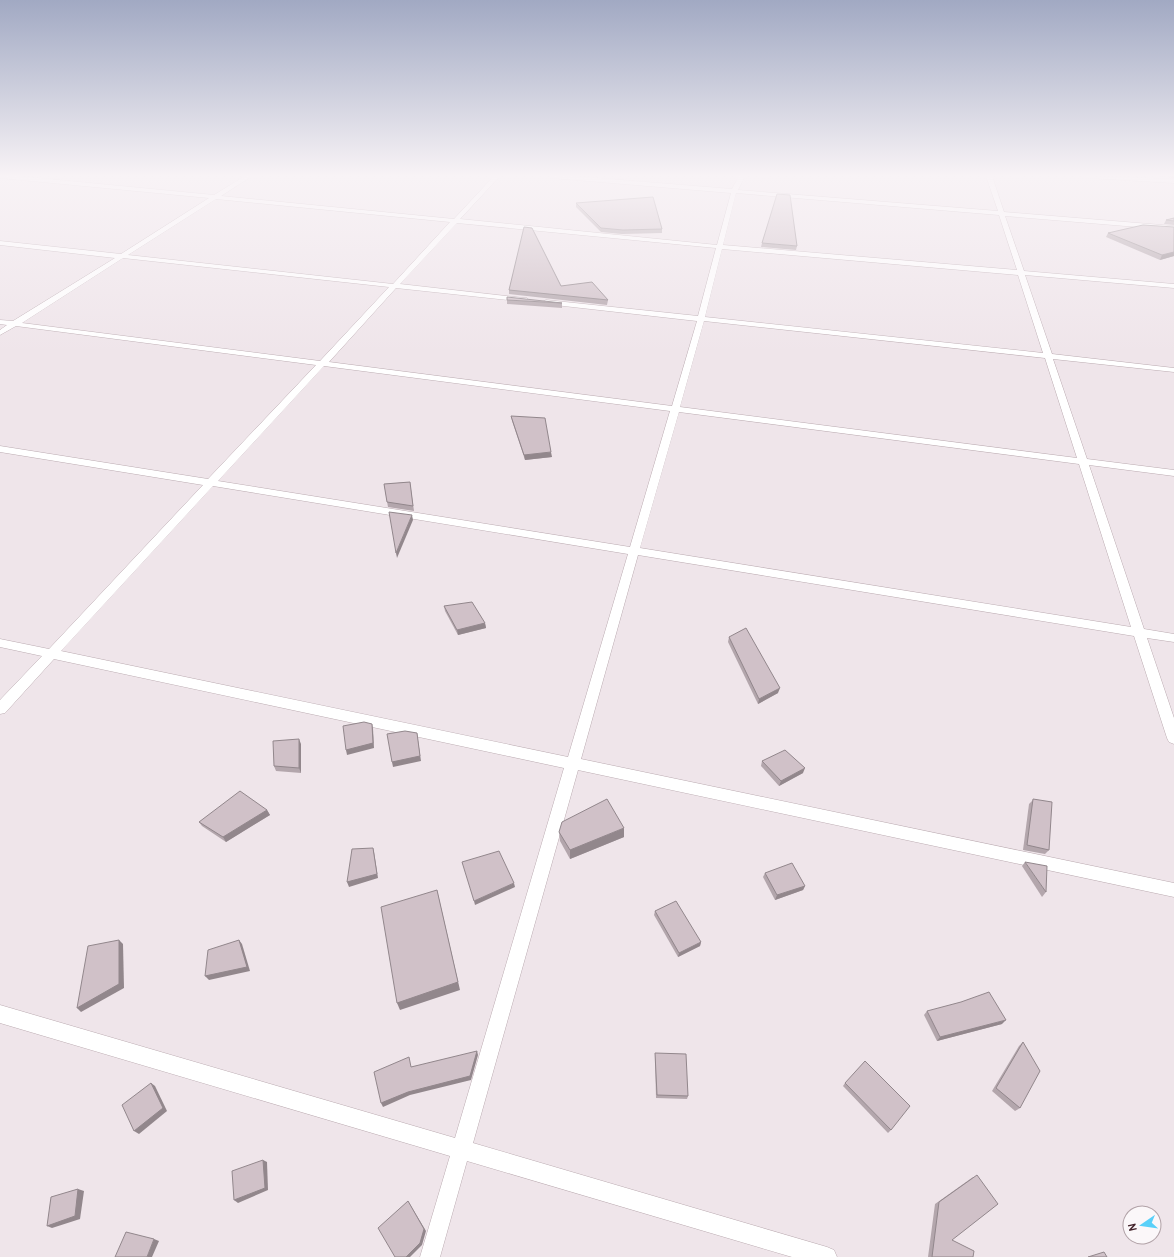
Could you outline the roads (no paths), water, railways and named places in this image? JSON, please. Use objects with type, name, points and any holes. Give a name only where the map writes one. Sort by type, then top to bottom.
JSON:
[{"type":"street","points":[[0,334],[156,235]]},
{"type":"street","points":[[0,708],[443,235]]},
{"type":"street","points":[[595,235],[1174,286]]},
{"type":"street","points":[[430,1257],[701,319],[724,235]]},
{"type":"street","points":[[1009,235],[1174,738]]},
{"type":"street","points":[[0,243],[1174,370]]},
{"type":"street","points":[[0,322],[1174,473]]},
{"type":"street","points":[[0,448],[1174,638]]},
{"type":"street","points":[[0,643],[1174,890]]},
{"type":"street","points":[[0,1014],[827,1257]]}]
